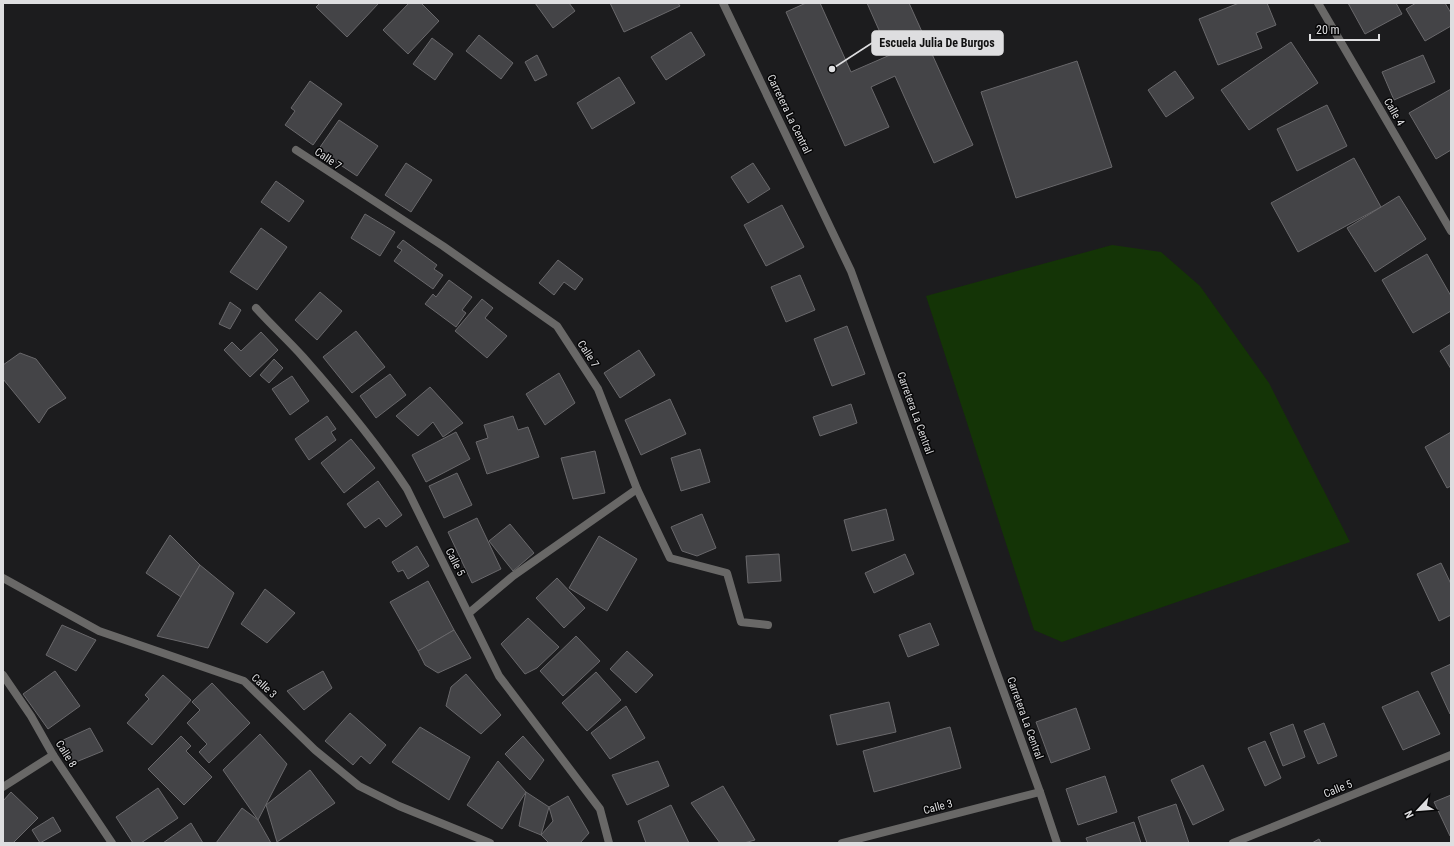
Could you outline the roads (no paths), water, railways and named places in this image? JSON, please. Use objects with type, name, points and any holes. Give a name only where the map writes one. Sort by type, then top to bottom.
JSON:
[{"type":"street","name":"Carretera La Central","points":[[723,3],[852,271],[1040,792],[1057,843]]},
{"type":"street","name":"Calle 4","points":[[1318,3],[1451,231]]},
{"type":"street","name":"Calle 7","points":[[296,150],[443,246],[557,326],[598,389],[637,489],[670,558],[727,573],[741,622],[768,624]]},
{"type":"street","name":"Calle 5","points":[[256,308],[302,356],[389,461],[407,489],[499,676],[600,809],[609,843]]},
{"type":"street","points":[[469,613],[513,576],[637,489]]},
{"type":"street","name":"Calle 3","points":[[3,578],[99,631],[244,681],[315,750],[359,786],[399,806],[490,843]]},
{"type":"street","name":"Calle 8","points":[[3,676],[31,716],[53,755],[112,843]]},
{"type":"street","points":[[3,787],[53,755]]},
{"type":"street","name":"Calle 5","points":[[1233,843],[1451,756]]},
{"type":"street","name":"Calle 3","points":[[842,843],[1040,792]]},
{"type":"place","name":"Escuela Julia De Burgos","points":[[832,69]]}]
